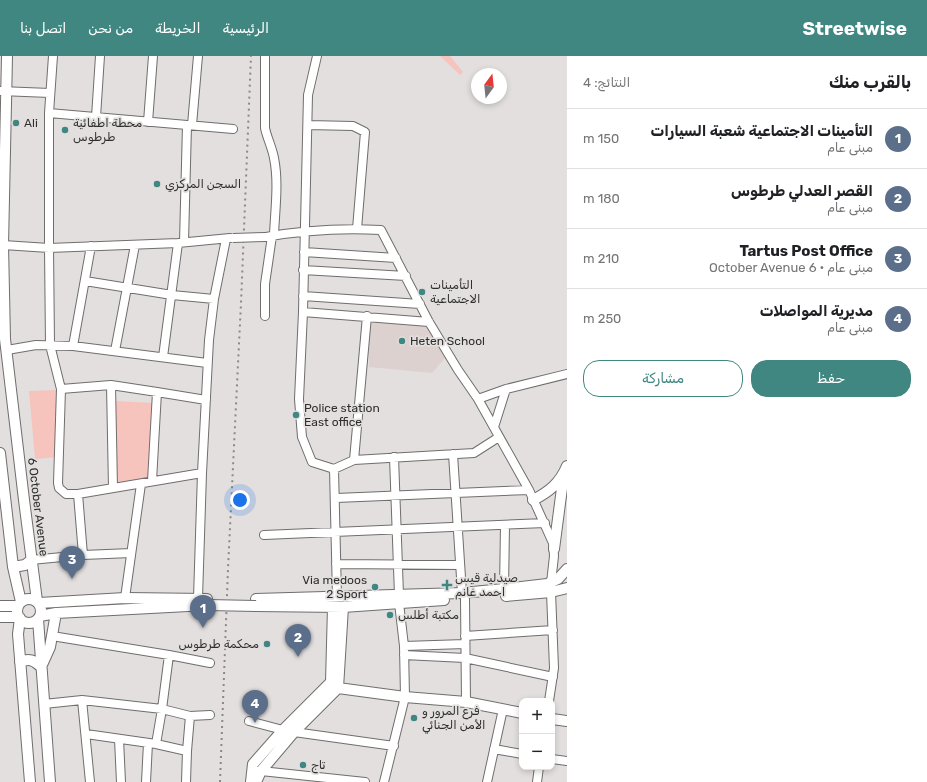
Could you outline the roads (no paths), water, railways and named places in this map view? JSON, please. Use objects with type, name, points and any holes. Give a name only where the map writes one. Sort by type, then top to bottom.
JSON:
[{"type":"main road","name":"6 October Avenue","points":[[7,56],[3,95],[3,245],[5,339],[38,602]]},
{"type":"main road","points":[[0,453],[13,567],[19,604],[17,613],[19,618],[18,634],[30,782]]},
{"type":"main road","points":[[534,500],[552,488],[566,470]]},
{"type":"main road","points":[[554,549],[566,470]]},
{"type":"main road","points":[[13,567],[25,565],[32,560]]},
{"type":"main road","points":[[256,602],[337,597],[399,599],[463,596],[551,587],[567,569]]},
{"type":"main road","points":[[463,596],[504,589],[551,587],[567,588]]},
{"type":"main road","points":[[0,606],[19,604],[28,598],[38,602],[125,598],[256,602],[338,607],[399,599]]},
{"type":"main road","points":[[0,617],[19,618],[22,621],[29,623],[39,617],[56,613],[204,601]]},
{"type":"main road","points":[[38,602],[41,611],[39,617],[41,667],[50,782]]},
{"type":"main road","points":[[256,782],[261,771],[334,685],[338,607]]},
{"type":"main road","points":[[41,667],[47,654],[52,636],[56,613]]},
{"type":"main road","points":[[20,662],[30,660],[36,662],[41,667]]},
{"type":"main road","points":[[334,685],[405,697],[466,702],[519,712]]},
{"type":"main road","points":[[251,782],[253,764],[283,730],[334,685]]},
{"type":"main road","points":[[555,720],[567,722]]},
{"type":"main road","points":[[253,764],[261,771]]},
{"type":"street","points":[[52,56],[49,113],[50,344],[61,389],[58,484],[66,494],[78,494],[202,473]]},
{"type":"street","points":[[96,117],[100,56]]},
{"type":"street","points":[[148,122],[153,56]]},
{"type":"street","points":[[162,357],[181,242],[189,125],[198,56]]},
{"type":"street","points":[[265,316],[265,284],[271,236],[275,168],[274,157],[265,128],[266,56]]},
{"type":"street","points":[[317,56],[308,95],[303,312],[299,399],[302,437],[312,462],[334,469],[354,460],[474,453],[499,437]]},
{"type":"street","points":[[3,95],[50,93]]},
{"type":"street","points":[[49,113],[233,129]]},
{"type":"street","points":[[308,125],[353,126],[365,132],[357,229]]},
{"type":"street","points":[[3,245],[49,248],[135,245],[271,236],[304,231],[357,229],[381,230],[429,322],[494,426],[529,490],[551,538],[554,549],[551,587],[554,660],[550,698]]},
{"type":"street","points":[[204,601],[202,473],[207,362],[214,299],[229,238]]},
{"type":"street","points":[[115,351],[135,245]]},
{"type":"street","points":[[73,346],[91,246]]},
{"type":"street","points":[[304,252],[396,258]]},
{"type":"street","points":[[303,270],[406,276]]},
{"type":"street","points":[[85,281],[172,295],[214,299]]},
{"type":"street","points":[[303,296],[420,304]]},
{"type":"street","points":[[303,312],[429,322]]},
{"type":"street","points":[[354,460],[367,316]]},
{"type":"street","points":[[7,350],[50,344],[207,362]]},
{"type":"street","points":[[478,399],[506,389],[567,374]]},
{"type":"street","points":[[61,389],[111,385],[206,400]]},
{"type":"street","points":[[111,385],[113,488]]},
{"type":"street","points":[[494,426],[506,389]]},
{"type":"street","points":[[152,482],[157,392]]},
{"type":"street","points":[[453,454],[463,596],[466,702]]},
{"type":"street","points":[[384,782],[405,697],[404,646],[399,599],[394,457]]},
{"type":"street","points":[[334,469],[336,498],[337,597]]},
{"type":"street","points":[[125,598],[141,484]]},
{"type":"street","points":[[336,498],[529,490]]},
{"type":"street","points":[[78,494],[84,555]]},
{"type":"street","points":[[264,535],[545,523]]},
{"type":"street","points":[[504,589],[505,525]]},
{"type":"street","points":[[32,560],[84,555],[131,553]]},
{"type":"street","points":[[336,564],[460,565]]},
{"type":"street","points":[[404,646],[553,630]]},
{"type":"street","points":[[52,636],[169,655],[210,664]]},
{"type":"street","points":[[146,782],[152,743],[162,709],[169,655]]},
{"type":"street","points":[[404,655],[465,658],[553,677]]},
{"type":"street","points":[[82,700],[90,782]]},
{"type":"street","points":[[44,704],[82,700],[162,709],[190,716],[210,715]]},
{"type":"street","points":[[487,782],[503,709]]},
{"type":"street","points":[[186,782],[190,716]]},
{"type":"street","points":[[249,720],[283,730]]},
{"type":"street","points":[[294,732],[394,746]]},
{"type":"street","points":[[86,734],[152,743],[187,751]]},
{"type":"street","points":[[119,739],[121,782]]},
{"type":"street","points":[[494,749],[519,753]]},
{"type":"street","points":[[555,759],[567,761]]},
{"type":"street","points":[[537,782],[539,770]]},
{"type":"street","points":[[261,771],[365,782]]},
{"type":"railway","points":[[220,782],[251,56]]},
{"type":"place","name":"Ali","points":[[16,123]]},
{"type":"place","name":"محطة اطفائية طرطوس","points":[[65,130]]},
{"type":"place","name":"السجن المركزي","points":[[157,184]]},
{"type":"place","name":"التأمينات الاجتماعية","points":[[422,292]]},
{"type":"place","name":"Heten School","points":[[402,341]]},
{"type":"place","name":"Police station East office","points":[[296,415]]},
{"type":"place","name":"Tartus Post Office","points":[[72,579]]},
{"type":"place","name":"صيدلية قيس احمد غانم","points":[[447,585]]},
{"type":"place","name":"Via medoos 2 Sport","points":[[375,587]]},
{"type":"place","name":"مكتبة أطلس","points":[[390,615]]},
{"type":"place","name":"التأمينات الاجتماعية شعبة السيارات","points":[[203,628]]},
{"type":"place","name":"محكمة طرطوس","points":[[267,644]]},
{"type":"place","name":"القصر العدلي طرطوس","points":[[298,657]]},
{"type":"place","name":"فرع المرور و الأمن الجنائي","points":[[414,718]]},
{"type":"place","name":"مديرية المواصلات","points":[[255,723]]},
{"type":"place","name":"تاج","points":[[303,765]]}]
